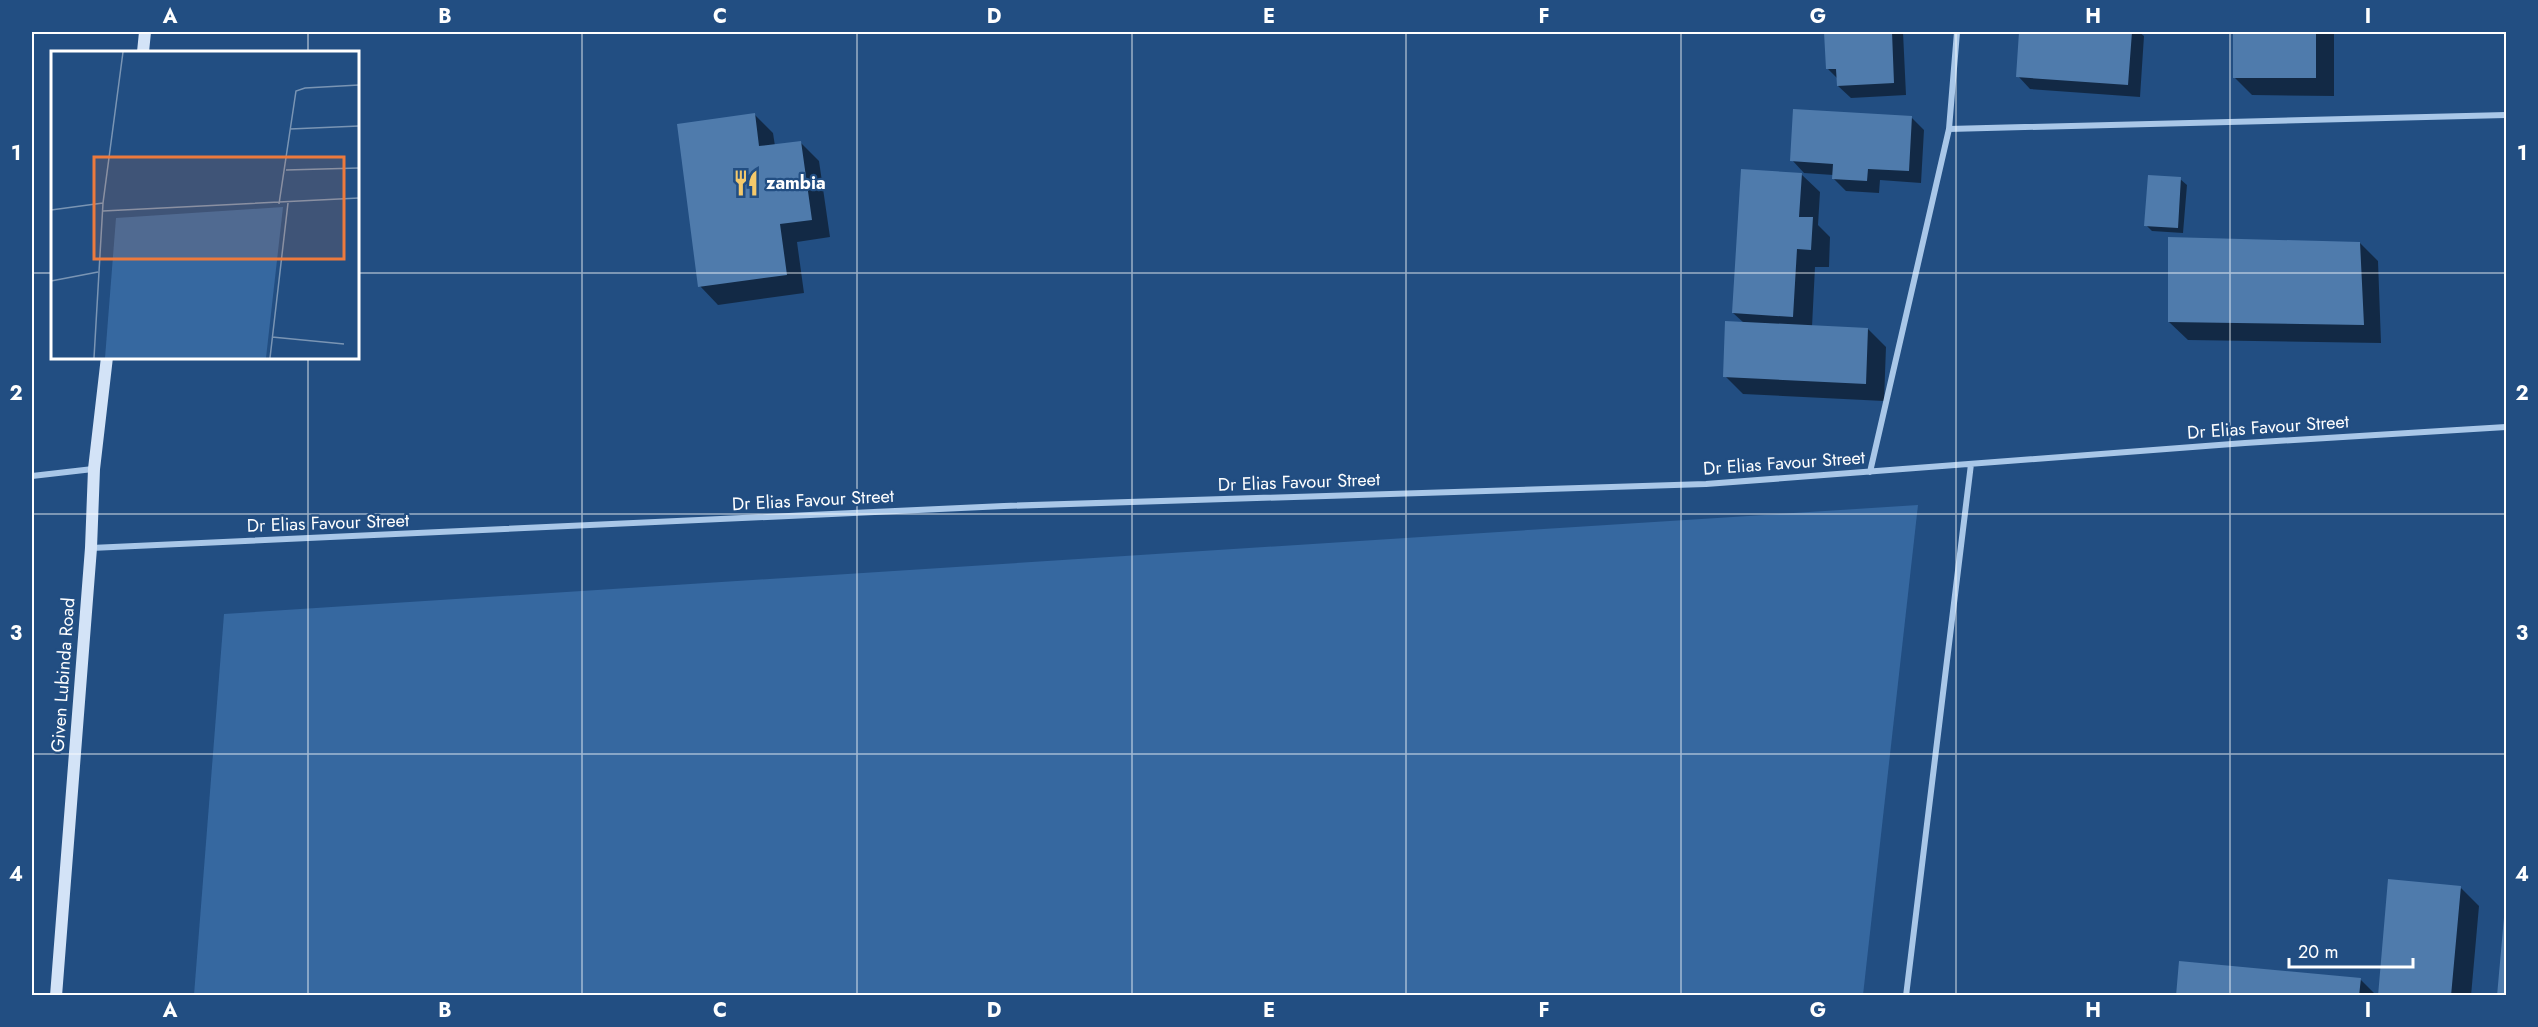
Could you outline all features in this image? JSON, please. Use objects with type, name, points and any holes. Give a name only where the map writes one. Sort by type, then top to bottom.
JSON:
[{"type":"street","points":[[142,51],[145,32]]},
{"type":"street","points":[[1870,472],[1948,129],[1957,32]]},
{"type":"street","points":[[1948,129],[2506,115]]},
{"type":"street","name":"Given Lubinda Road","points":[[56,996],[91,548],[94,469],[107,358]]},
{"type":"street","name":"Dr Elias Favour Street","points":[[91,548],[1004,506],[1706,484],[2245,443],[2506,427]]},
{"type":"street","points":[[1906,996],[1971,464]]},
{"type":"street","points":[[32,476],[94,469]]},
{"type":"shaded area","points":[[1918,505],[1863,995],[194,995],[224,614]]},
{"type":"building","points":[[1824,32],[1892,32],[1894,83],[1837,86],[1836,69],[1826,69]]},
{"type":"building","points":[[2019,32],[2132,32],[2128,85],[2016,77]]},
{"type":"building","points":[[2233,32],[2316,32],[2316,78],[2233,78]]},
{"type":"building","points":[[1793,109],[1912,116],[1909,171],[1868,169],[1867,181],[1832,179],[1833,164],[1790,161]]},
{"type":"building","name":"zambia","points":[[755,113],[759,146],[801,141],[812,220],[780,224],[787,275],[698,287],[677,124]]},
{"type":"building","points":[[1741,169],[1802,173],[1799,217],[1813,217],[1811,250],[1797,249],[1793,317],[1732,313]]},
{"type":"building","points":[[2148,175],[2181,177],[2178,228],[2144,226]]},
{"type":"building","points":[[2168,237],[2360,242],[2364,325],[2168,322]]},
{"type":"building","points":[[1725,321],[1868,328],[1866,384],[1723,377]]},
{"type":"building","points":[[2388,879],[2461,886],[2451,996],[2378,996]]},
{"type":"building","points":[[2505,906],[2506,996],[2497,996]]},
{"type":"building","points":[[2179,961],[2361,978],[2359,996],[2176,996]]},
{"type":"place","name":"zambia","points":[[746,183]]}]
